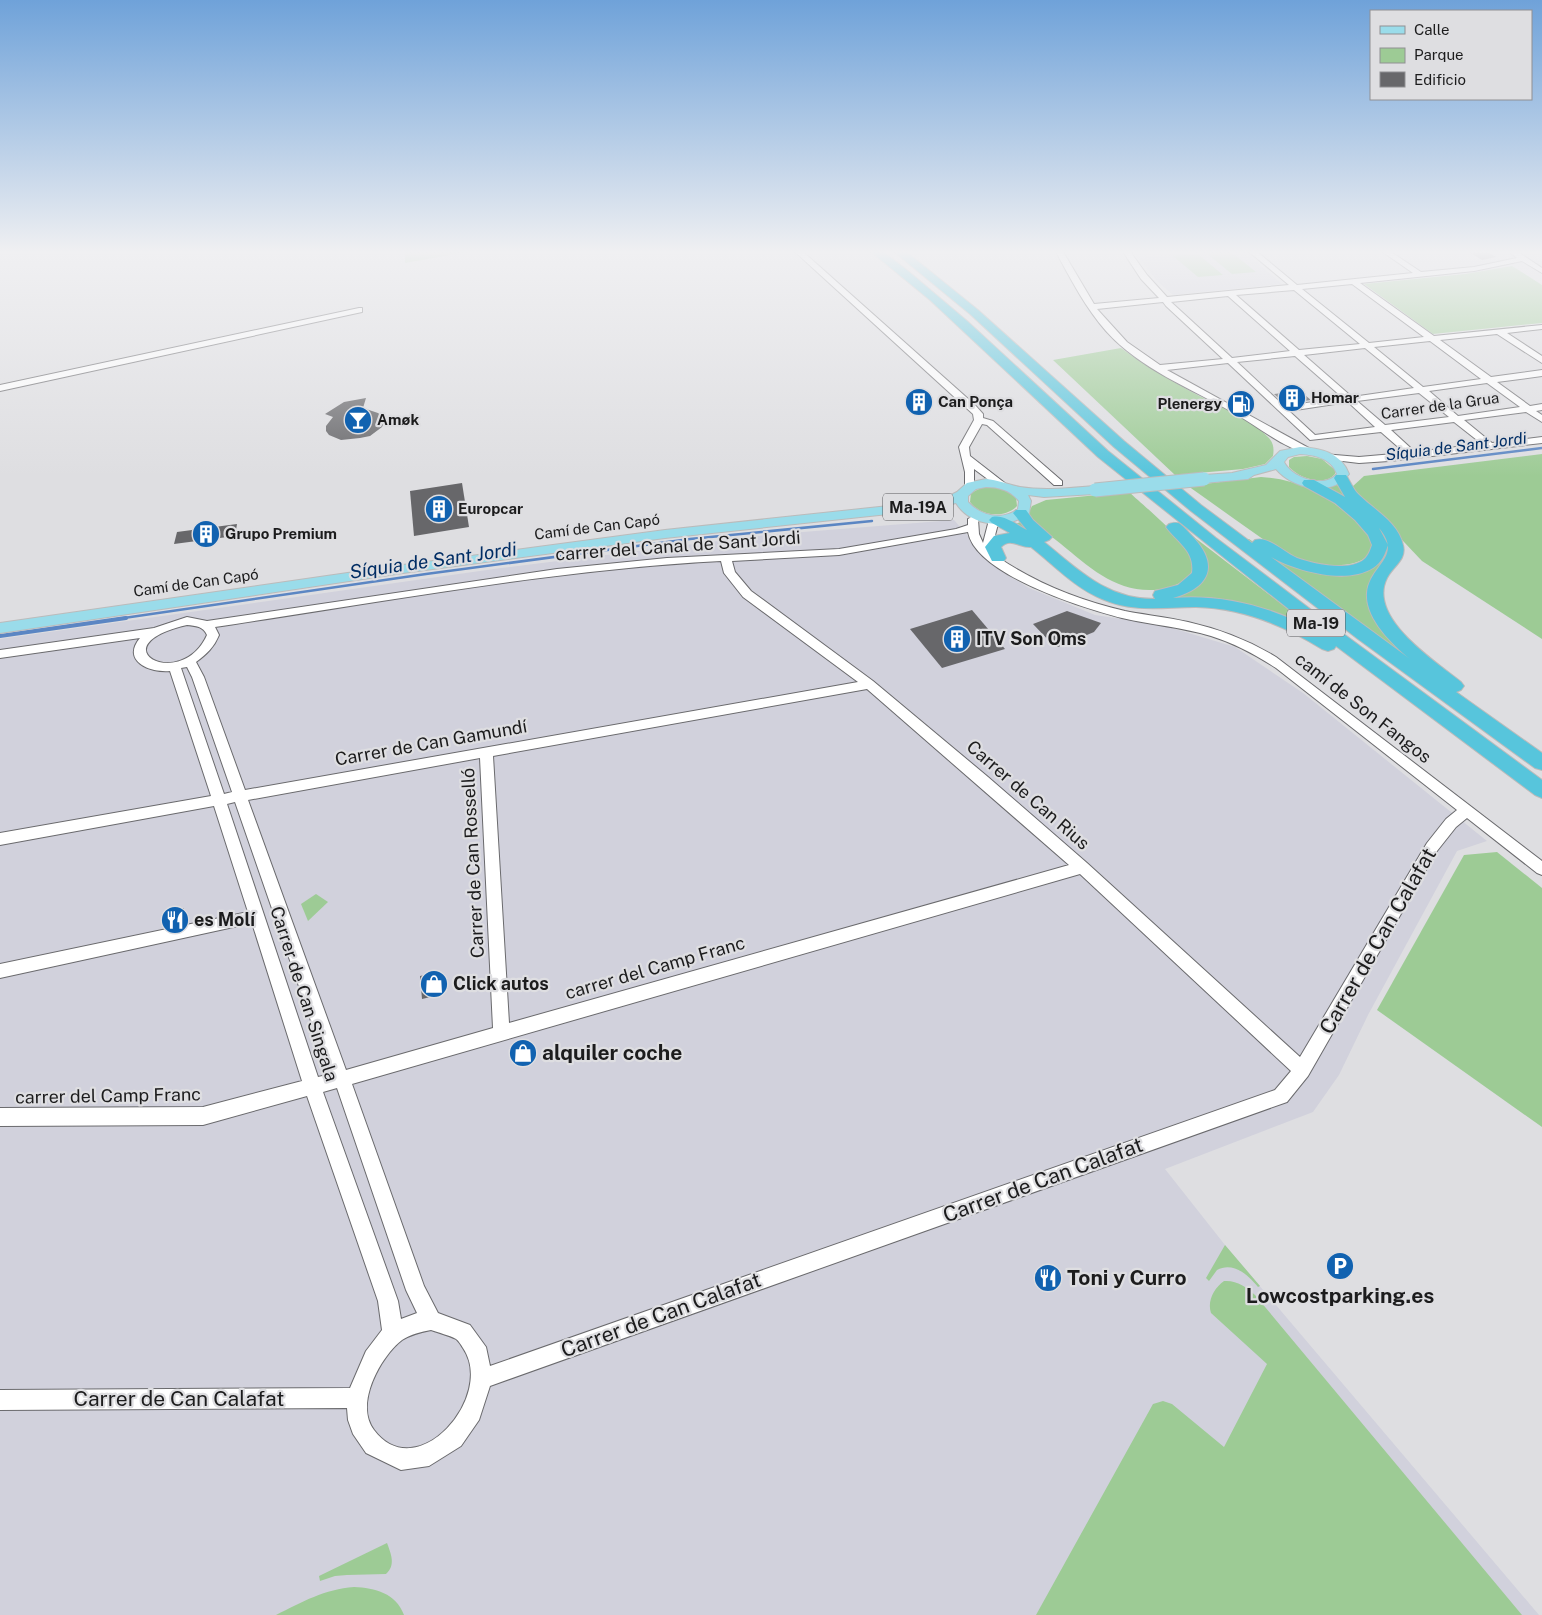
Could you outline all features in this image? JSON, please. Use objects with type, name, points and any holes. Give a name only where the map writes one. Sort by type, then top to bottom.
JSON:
[{"type":"highway","name":"Ma-19","points":[[965,325],[1096,447],[1251,574],[1542,790]]},
{"type":"highway","name":"Ma-19","points":[[989,325],[1119,444],[1189,502],[1265,562],[1542,764]]},
{"type":"highway","points":[[1119,444],[1139,454],[1180,486],[1282,557],[1308,567],[1337,571],[1355,569],[1370,563],[1377,555],[1380,546],[1372,529],[1339,499],[1309,483]]},
{"type":"highway","points":[[1024,508],[1036,531],[1085,570],[1112,587],[1131,593],[1152,595],[1172,593],[1191,585],[1200,571],[1201,561],[1196,550],[1181,533],[1102,460],[1096,447]]},
{"type":"highway","points":[[1342,476],[1349,493],[1389,531],[1395,543],[1396,555],[1381,575],[1376,591],[1380,612],[1388,628],[1420,658],[1542,753]]},
{"type":"highway","points":[[995,520],[1030,538],[1088,587],[1122,601],[1146,605],[1197,602],[1230,605],[1263,614],[1295,627],[1326,644],[1542,797]]},
{"type":"highway","points":[[998,558],[994,550],[994,544],[1008,537],[1024,541],[1042,554],[1056,560]]},
{"type":"main road","points":[[1070,493],[1039,493],[1015,490],[1001,484],[986,483],[965,491],[962,504],[972,518],[995,520],[1009,518],[1040,497],[1070,493],[1237,475],[1268,474],[1293,477],[1309,483],[1328,484],[1342,476],[1340,466],[1326,456],[1311,452],[1290,452],[1270,468],[1237,475]]},
{"type":"main road","points":[[1280,459],[1282,469],[1293,477]]},
{"type":"main road","points":[[1015,490],[1024,498],[1024,508]]},
{"type":"main road","name":"Camí de Can Capó","points":[[0,628],[403,569],[629,539],[873,513],[937,504],[965,491]]},
{"type":"main road","name":"Camí de Can Capó","points":[[873,513],[945,509],[972,518]]},
{"type":"street","points":[[0,388],[288,325]]},
{"type":"street","points":[[880,325],[978,414],[979,420],[964,444],[965,455],[971,472],[965,491]]},
{"type":"street","points":[[1107,325],[1134,352],[1158,368],[1252,419],[1289,442],[1311,452]]},
{"type":"street","points":[[1192,325],[1280,409],[1542,373]]},
{"type":"street","points":[[1266,325],[1413,455]]},
{"type":"street","points":[[1343,325],[1490,446]]},
{"type":"street","points":[[1414,325],[1542,419]]},
{"type":"street","points":[[1158,368],[1542,327]]},
{"type":"street","points":[[1498,331],[1542,360]]},
{"type":"street","name":"Carrer de la Grua","points":[[1280,409],[1313,438],[1542,407]]},
{"type":"street","points":[[1252,419],[1279,444],[1282,450],[1280,459]]},
{"type":"street","points":[[979,420],[990,423],[1058,483]]},
{"type":"street","points":[[1326,456],[1355,460],[1389,458],[1542,440]]},
{"type":"street","points":[[965,455],[982,472],[1001,484]]},
{"type":"street","points":[[1342,476],[1356,465],[1389,458]]},
{"type":"street","name":"carrer del Canal de Sant Jordi","points":[[154,632],[176,623],[187,621],[206,625],[557,572],[631,564],[840,552],[958,532],[972,518]]},
{"type":"street","name":"camí de Son Fangos","points":[[972,518],[977,543],[989,558],[1029,579],[1065,596],[1128,616],[1193,626],[1219,634],[1250,647],[1280,665],[1542,869]]},
{"type":"street","points":[[995,520],[987,544],[990,551],[1029,579]]},
{"type":"street","name":"Carrer de Can Rius","points":[[726,558],[730,573],[747,594],[869,684],[1082,867],[1302,1070]]},
{"type":"street","points":[[154,632],[140,647],[143,661],[161,667],[174,666],[200,655],[211,642],[213,635],[206,625]]},
{"type":"street","points":[[0,654],[154,632]]},
{"type":"street","name":"Carrer de Can Singala","points":[[190,660],[198,677],[341,1079],[354,1110],[416,1290],[431,1320]]},
{"type":"street","name":"Carrer de Can Singala","points":[[174,666],[220,799],[312,1086],[388,1301],[393,1335]]},
{"type":"street","name":"Carrer de Can Gamundí","points":[[0,839],[869,684]]},
{"type":"street","name":"Carrer de Can Rosselló","points":[[486,753],[501,1032]]},
{"type":"street","name":"Carrer de Can Calafat","points":[[482,1379],[1281,1096],[1302,1070],[1432,847],[1451,823],[1467,810]]},
{"type":"street","name":"carrer del Camp Franc","points":[[0,1117],[203,1116],[341,1079],[1082,867]]},
{"type":"street","points":[[0,971],[257,916]]},
{"type":"street","points":[[431,1320],[448,1322],[462,1330],[474,1342],[480,1359],[482,1379],[477,1403],[465,1426],[447,1445],[425,1457],[403,1460],[383,1455],[368,1441],[359,1421],[358,1398],[364,1374],[376,1352],[393,1335],[411,1324],[431,1320]]},
{"type":"street","name":"Carrer de Can Calafat","points":[[0,1400],[358,1398]]},
{"type":"shaded area","points":[[954,520],[996,568],[1029,588],[1095,615],[1162,625],[1235,647],[1303,693],[1487,841],[1457,851],[1368,1015],[1339,1075],[1313,1112],[1165,1169],[1225,1245],[1539,1615],[0,1615],[0,639],[501,568],[765,535]]},
{"type":"green space","points":[[1421,325],[1519,325],[1433,334]]},
{"type":"green space","points":[[1121,348],[1172,381],[1232,412],[1262,431],[1271,440],[1273,456],[1265,464],[1243,469],[1175,475],[1053,360]]},
{"type":"green space","points":[[1542,454],[1542,639],[1422,561],[1352,487],[1364,476]]},
{"type":"green space","points":[[1307,456],[1322,459],[1335,470],[1335,474],[1325,480],[1318,480],[1299,475],[1289,467],[1289,460],[1294,457]]},
{"type":"green space","points":[[1261,477],[1287,481],[1310,489],[1342,509],[1370,537],[1370,551],[1365,558],[1355,563],[1343,565],[1318,564],[1299,560],[1274,546],[1188,486]]},
{"type":"green space","points":[[1337,485],[1346,497],[1375,523],[1387,540],[1388,555],[1368,587],[1367,593],[1410,655],[1469,701],[1467,702],[1246,539],[1249,539],[1265,550],[1330,574],[1385,553],[1325,487]]},
{"type":"green space","points":[[988,487],[1005,489],[1016,497],[1017,506],[1006,513],[999,514],[986,513],[974,507],[970,502],[971,493]]},
{"type":"green space","points":[[1129,492],[1173,533],[1188,551],[1193,567],[1186,579],[1171,587],[1154,590],[1140,590],[1115,582],[1092,569],[1042,530],[1029,512],[1032,506],[1046,500]]},
{"type":"green space","points":[[1173,521],[1330,641],[1285,618],[1239,603],[1206,599],[1156,600],[1140,599],[1107,591],[1083,578],[1014,524],[1021,522],[1064,561],[1102,587],[1134,597],[1159,599],[1183,595],[1193,590],[1202,582],[1207,572],[1204,555],[1192,539]]},
{"type":"green space","points":[[1497,852],[1542,888],[1542,1127],[1377,1010],[1464,855]]},
{"type":"green space","points":[[316,894],[328,902],[308,921],[301,904]]},
{"type":"green space","points":[[1225,1245],[1260,1286],[1258,1287],[1245,1274],[1229,1267],[1217,1270],[1209,1281],[1206,1278]]},
{"type":"green space","points":[[1224,1281],[1237,1283],[1255,1295],[1522,1615],[1036,1615],[1153,1404],[1163,1401],[1172,1404],[1224,1447],[1267,1364],[1211,1313],[1212,1295]]},
{"type":"green space","points":[[387,1543],[392,1563],[386,1574],[335,1576],[320,1581],[319,1576]]},
{"type":"green space","points":[[354,1587],[377,1590],[384,1593],[396,1601],[404,1615],[276,1615],[323,1593]]},
{"type":"building","name":"Homar","points":[[1300,391],[1311,400],[1285,404],[1274,394]]},
{"type":"building","name":"Amøk","points":[[366,398],[363,408],[378,413],[383,417],[382,427],[370,436],[360,438],[341,440],[329,435],[326,431],[326,426],[333,417],[325,414],[344,402]]},
{"type":"building","name":"Europcar","points":[[462,483],[469,527],[414,536],[410,491]]},
{"type":"building","name":"Grupo Premium","points":[[237,524],[235,536],[174,544],[177,532]]},
{"type":"building","name":"ITV Son Oms","points":[[972,610],[1005,649],[942,668],[910,629]]},
{"type":"building","points":[[1067,611],[1101,623],[1094,632],[1058,647],[1053,645],[1033,624]]},
{"type":"building","name":"es Molí","points":[[184,908],[181,924],[167,927],[169,911]]},
{"type":"building","name":"Click autos","points":[[439,972],[440,980],[447,979],[448,988],[443,990],[443,994],[422,999],[420,976]]},
{"type":"waterway","name":"Síquia de Sant Jordi","points":[[1373,469],[1542,448]]},
{"type":"waterway","name":"Síquia de Sant Jordi","points":[[117,619],[426,574],[690,539],[872,521]]},
{"type":"waterway","name":"Síquia de Sant Jordi","points":[[0,636],[126,618]]},
{"type":"place","name":"Homar","points":[[1292,398]]},
{"type":"place","name":"Can Ponça","points":[[919,402]]},
{"type":"place","name":"Plenergy","points":[[1241,404]]},
{"type":"place","name":"Amøk","points":[[358,420]]},
{"type":"place","name":"Europcar","points":[[439,509]]},
{"type":"place","name":"Grupo Premium","points":[[206,534]]},
{"type":"place","name":"ITV Son Oms","points":[[957,639]]},
{"type":"place","name":"es Molí","points":[[175,920]]},
{"type":"place","name":"Click autos","points":[[434,984]]},
{"type":"place","name":"alquiler coche","points":[[523,1053]]},
{"type":"place","name":"Lowcostparking.es","points":[[1340,1266]]},
{"type":"place","name":"Toni y Curro","points":[[1048,1278]]}]
